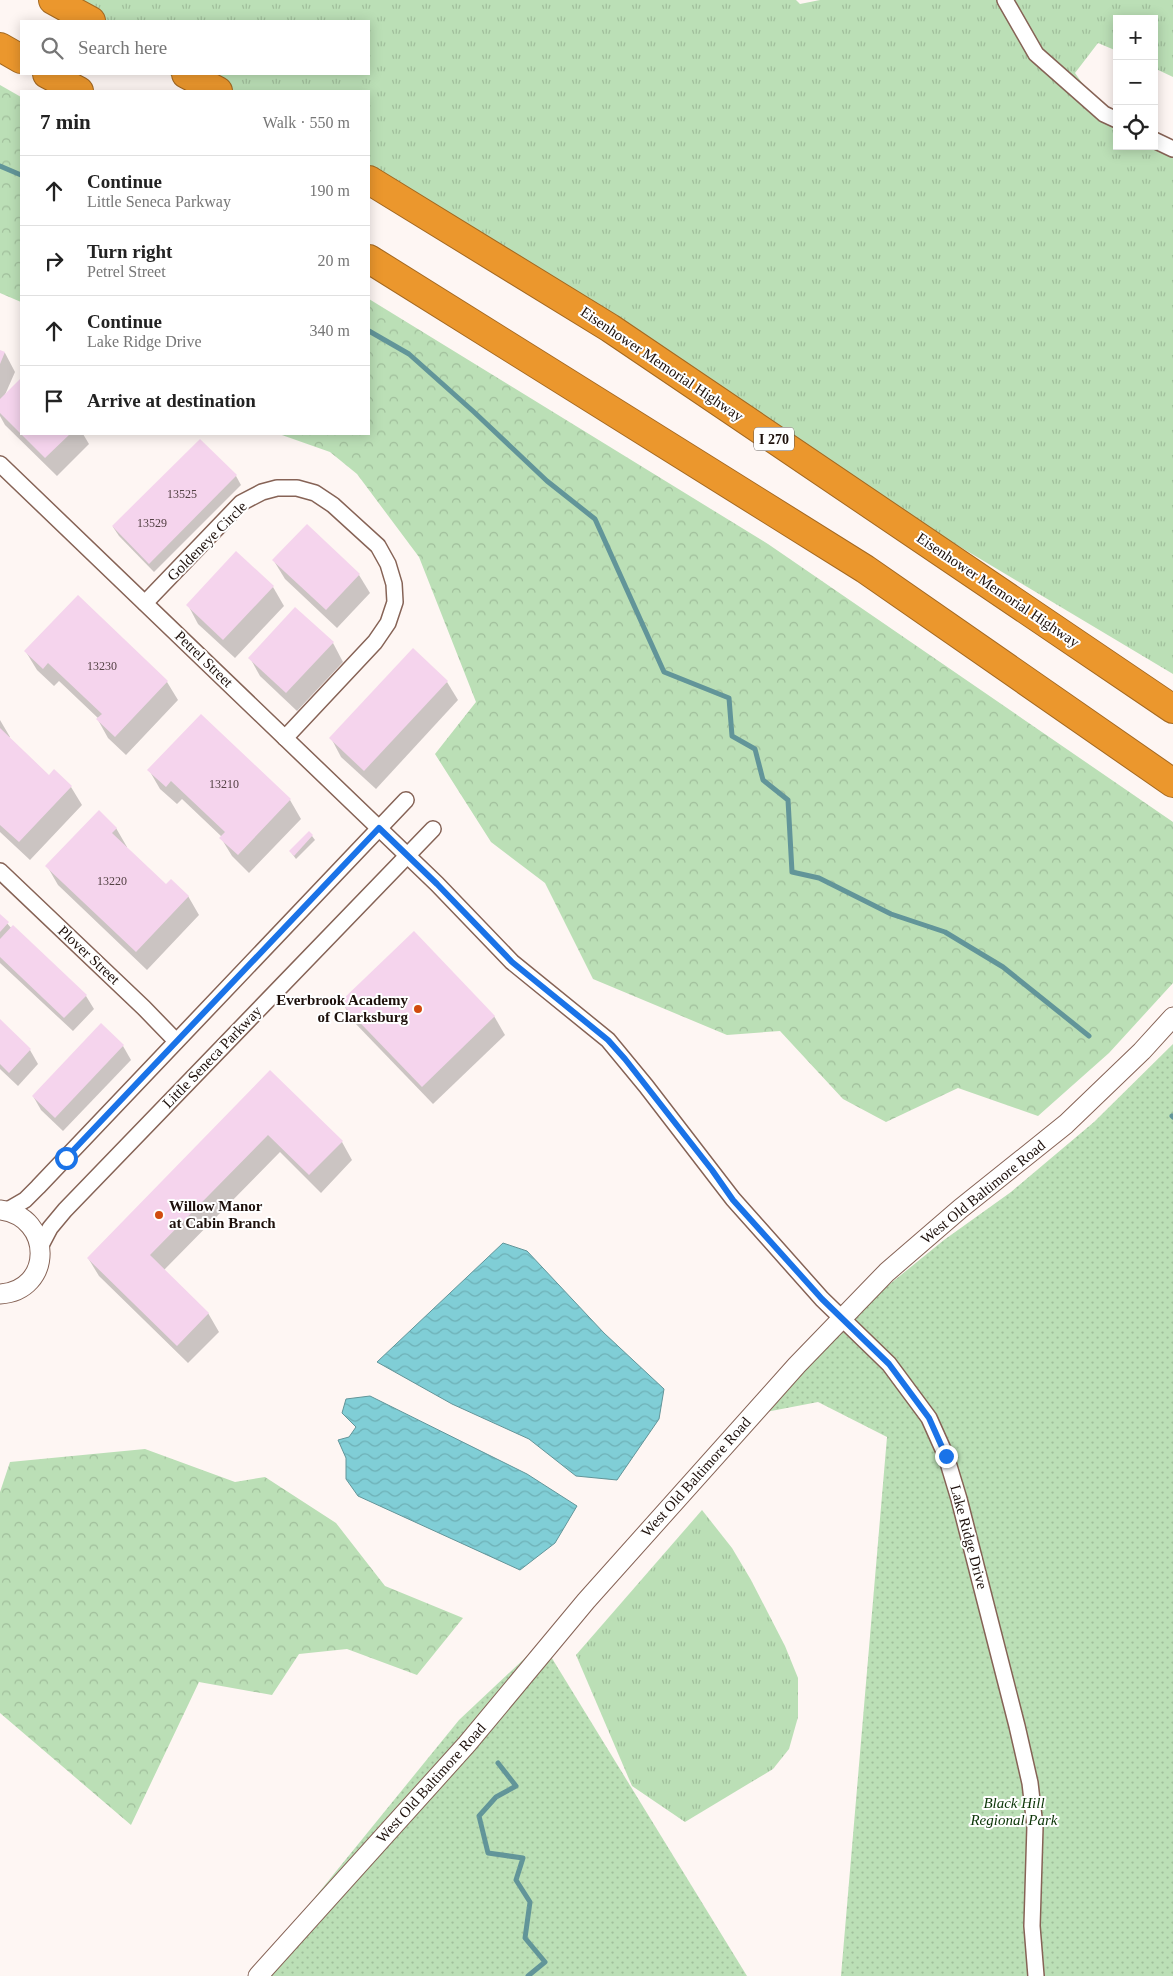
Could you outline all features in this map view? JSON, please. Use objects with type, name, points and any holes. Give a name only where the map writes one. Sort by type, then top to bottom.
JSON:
[{"type":"highway","points":[[53,0],[89,20]]},
{"type":"highway","points":[[0,47],[20,58]]},
{"type":"highway","points":[[50,75],[77,90]]},
{"type":"highway","points":[[188,75],[216,90]]},
{"type":"highway","name":"Eisenhower Memorial Highway","points":[[370,181],[610,328],[1173,708]]},
{"type":"highway","points":[[370,260],[865,569],[1173,783]]},
{"type":"street","points":[[1005,0],[1036,54],[1104,114],[1113,118]]},
{"type":"street","points":[[1158,142],[1173,149]]},
{"type":"street","name":"Petrel Street","points":[[0,464],[407,855]]},
{"type":"street","name":"Goldeneye Circle","points":[[145,603],[241,503],[262,492],[277,488],[296,488],[315,493],[333,505],[378,546],[388,564],[394,584],[395,602],[388,623],[375,642],[285,738]]},
{"type":"street","points":[[3,1211],[25,1200],[38,1187],[406,800]]},
{"type":"street","name":"Little Seneca Parkway","points":[[40,1247],[50,1228],[65,1210],[433,828]]},
{"type":"street","name":"Lake Ridge Drive","points":[[407,855],[512,962],[608,1040],[712,1170],[733,1200],[822,1299],[889,1364],[929,1418],[946,1456],[959,1499],[1015,1716],[1030,1783],[1035,1826],[1032,1926],[1036,1976]]},
{"type":"street","name":"Plover Street","points":[[0,872],[144,1008],[176,1041]]},
{"type":"street","name":"West Old Baltimore Road","points":[[258,1976],[467,1744],[586,1601],[647,1532],[842,1318],[887,1272],[925,1238],[1066,1124],[1142,1052],[1173,1016]]},
{"type":"street","points":[[1,1295],[23,1287],[32,1279],[38,1268],[40,1247],[37,1234],[29,1224],[19,1216],[3,1211]]},
{"type":"green space","points":[[44,0],[796,0],[800,4],[820,0],[1173,0],[1173,77],[1158,70],[1158,15],[1113,15],[1113,49],[1098,43],[1075,73],[1104,114],[1113,118],[1113,150],[1158,150],[1158,147],[1173,149],[1173,674],[370,195],[370,90],[195,90],[170,75],[370,75],[370,20],[78,20]]},
{"type":"green space","points":[[0,85],[20,96],[20,302],[0,293]]},
{"type":"green space","points":[[370,300],[768,544],[1173,822],[1173,983],[1109,1053],[1038,1116],[958,1088],[886,1122],[843,1099],[780,1031],[727,1035],[593,979],[545,883],[491,842],[435,754],[476,702],[419,557],[357,474],[330,452],[282,435],[370,435]]},
{"type":"green space","name":"Black Hill Regional Park","points":[[1173,1044],[1173,1976],[841,1976],[887,1437],[818,1402],[761,1413],[880,1292],[944,1240],[1011,1192],[1094,1122]]},
{"type":"green space","points":[[145,1449],[235,1482],[265,1477],[336,1523],[385,1586],[463,1618],[417,1675],[347,1649],[299,1654],[272,1695],[199,1682],[131,1825],[0,1713],[0,1492],[10,1462]]},
{"type":"green space","points":[[702,1510],[732,1548],[785,1646],[798,1678],[798,1717],[789,1749],[773,1769],[685,1822],[632,1786],[576,1655]]},
{"type":"green space","points":[[542,1642],[747,1976],[251,1976],[459,1720]]},
{"type":"water","points":[[503,1243],[527,1251],[604,1333],[664,1389],[659,1419],[617,1480],[576,1476],[529,1439],[452,1404],[377,1362]]},
{"type":"water","points":[[370,1396],[527,1474],[577,1506],[555,1543],[520,1570],[358,1496],[346,1479],[346,1458],[338,1440],[349,1437],[356,1427],[342,1413],[346,1399]]},
{"type":"building","points":[[0,350],[5,352],[0,364]]},
{"type":"building","points":[[20,379],[20,433],[0,413],[0,399]]},
{"type":"building","points":[[22,435],[69,435],[45,458]]},
{"type":"building","points":[[200,439],[237,475],[149,564],[112,526]]},
{"type":"building","points":[[307,524],[360,574],[326,610],[272,560]]},
{"type":"building","points":[[236,551],[274,586],[223,640],[186,605]]},
{"type":"building","points":[[78,595],[168,681],[115,737],[96,719],[102,714],[48,663],[43,669],[24,651]]},
{"type":"building","points":[[295,607],[334,642],[286,693],[248,658]]},
{"type":"building","points":[[413,648],[448,681],[364,771],[329,738]]},
{"type":"building","points":[[201,714],[291,799],[238,855],[219,838],[225,832],[171,781],[166,787],[147,770]]},
{"type":"building","points":[[0,728],[49,775],[54,769],[72,786],[19,842],[0,825]]},
{"type":"building","points":[[99,810],[117,828],[112,833],[166,884],[171,879],[189,896],[136,952],[45,866]]},
{"type":"building","points":[[309,831],[313,835],[294,856],[289,851]]},
{"type":"building","points":[[0,914],[9,922],[0,932]]},
{"type":"building","points":[[13,925],[87,995],[64,1018],[0,957],[0,939]]},
{"type":"building","name":"Everbrook Academy of Clarksburg","points":[[414,931],[495,1016],[422,1087],[340,1002]]},
{"type":"building","points":[[0,1019],[31,1049],[9,1073],[0,1064]]},
{"type":"building","points":[[101,1023],[124,1045],[55,1118],[32,1096]]},
{"type":"building","name":"Willow Manor at Cabin Branch","points":[[270,1070],[343,1141],[309,1175],[268,1135],[150,1255],[209,1313],[177,1346],[87,1258]]},
{"type":"waterway","points":[[0,166],[20,175]]},
{"type":"waterway","points":[[370,332],[409,354],[547,481],[595,519],[664,672],[729,698],[732,736],[755,749],[763,780],[788,800],[792,872],[819,878],[891,914],[945,932],[1003,967],[1089,1036]]},
{"type":"waterway","points":[[498,1763],[516,1786],[496,1797],[479,1816],[488,1853],[523,1858],[516,1880],[530,1902],[525,1938],[545,1962],[528,1976]]},
{"type":"place","name":"Everbrook Academy of Clarksburg","points":[[418,1009]]},
{"type":"place","name":"Willow Manor at Cabin Branch","points":[[159,1215]]},
{"type":"route","points":[[66,1158],[379,828],[437,884],[512,962],[608,1040],[712,1170],[733,1200],[822,1299],[889,1364],[929,1418],[946,1456]]}]
